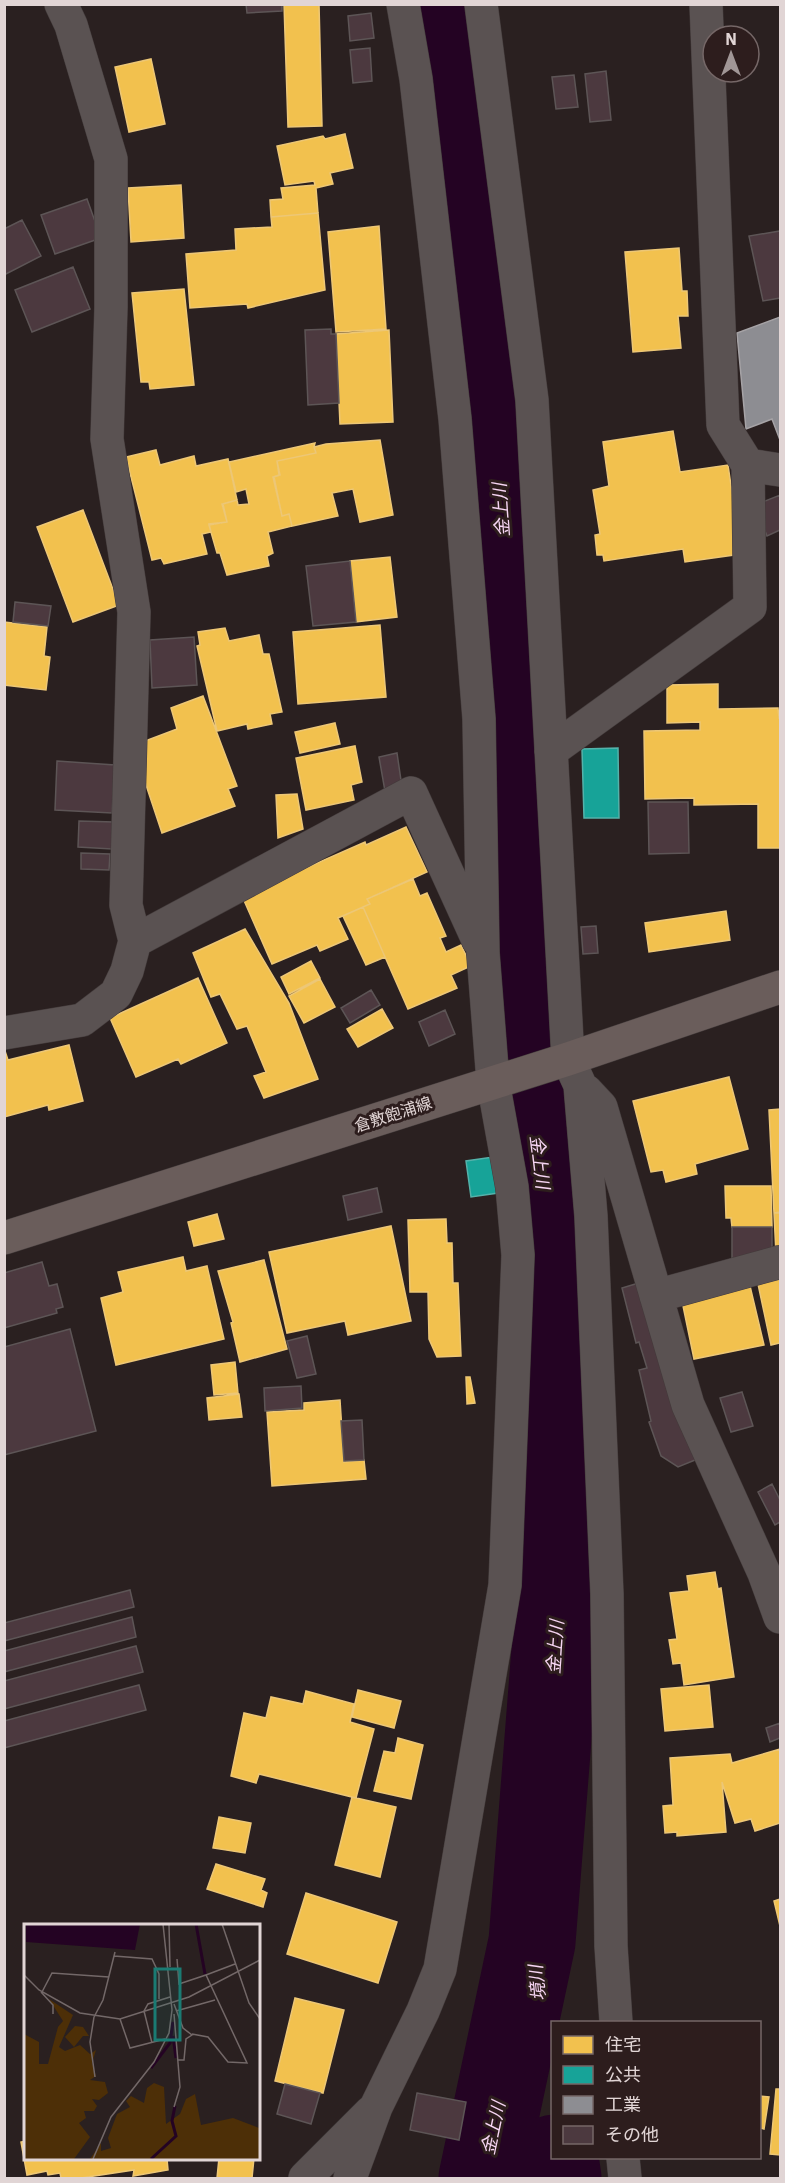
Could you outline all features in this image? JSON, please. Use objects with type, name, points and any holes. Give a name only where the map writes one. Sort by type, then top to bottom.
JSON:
[{"type":"main road","name":"倉敷飽浦線","points":[[4,1238],[492,1082],[574,1072],[780,987]]},
{"type":"street","points":[[4,1033],[39,1029],[82,1020],[116,994],[127,971],[135,941],[126,905],[134,612],[107,439],[111,307],[111,159],[71,25],[61,4]]},
{"type":"street","points":[[350,2178],[376,2107],[423,2012],[440,1969],[505,1585],[518,1256],[512,1187],[492,1082],[483,953],[478,719],[455,419],[416,79],[403,4]]},
{"type":"street","points":[[481,4],[532,400],[551,751],[574,1072],[591,1216],[607,1594],[611,1946],[616,2021]]},
{"type":"street","points":[[551,751],[750,607],[748,465],[723,425],[706,4]]},
{"type":"street","points":[[748,465],[780,470]]},
{"type":"street","points":[[135,941],[411,793],[483,953]]},
{"type":"street","points":[[574,1072],[601,1107],[688,1405],[764,1573],[780,1617]]},
{"type":"street","points":[[656,1296],[780,1262]]},
{"type":"street","points":[[304,2178],[376,2107]]},
{"type":"street","points":[[623,2159],[624,2178]]},
{"type":"building: 住宅","points":[[284,4],[319,4],[322,126],[288,127]]},
{"type":"building: 住宅","points":[[151,59],[165,124],[129,132],[115,67]]},
{"type":"building: 住宅","points":[[345,134],[353,168],[330,173],[333,184],[316,188],[318,213],[271,217],[270,200],[283,199],[281,188],[315,185],[314,181],[285,185],[277,146],[323,136],[325,139]]},
{"type":"building: 住宅","points":[[181,185],[184,238],[131,242],[128,188]]},
{"type":"building: 住宅","points":[[318,213],[325,290],[248,308],[247,304],[190,308],[186,254],[236,250],[235,229],[272,227],[271,217]]},
{"type":"building: 住宅","points":[[379,226],[386,329],[336,332],[328,232]]},
{"type":"building: 住宅","points":[[679,248],[682,291],[687,291],[688,316],[678,316],[681,348],[633,352],[625,252]]},
{"type":"building: 住宅","points":[[184,289],[194,385],[150,389],[149,382],[141,382],[132,293]]},
{"type":"building: 住宅","points":[[389,330],[393,422],[340,424],[336,334]]},
{"type":"building: 住宅","points":[[673,431],[680,472],[728,465],[741,554],[685,562],[683,549],[604,561],[603,555],[597,555],[595,535],[600,534],[593,490],[609,486],[603,442]]},
{"type":"building: 住宅","points":[[380,440],[393,515],[360,522],[353,489],[332,493],[338,516],[292,526],[289,514],[282,516],[274,477],[280,475],[277,461],[316,453],[314,447],[326,444]]},
{"type":"building: 住宅","points":[[315,443],[316,453],[277,461],[279,475],[273,477],[282,516],[289,514],[292,526],[268,532],[273,553],[267,556],[269,566],[227,575],[220,553],[217,553],[209,525],[227,522],[223,504],[237,500],[238,505],[249,504],[246,489],[236,492],[229,462]]},
{"type":"building: 住宅","points":[[156,450],[160,465],[194,456],[196,466],[228,459],[237,500],[222,504],[227,522],[209,524],[211,532],[202,534],[207,554],[164,564],[161,558],[152,560],[126,457]]},
{"type":"building: 住宅","points":[[83,510],[119,605],[73,622],[37,527]]},
{"type":"building: 住宅","points":[[390,557],[397,617],[356,622],[350,561]]},
{"type":"building: 住宅","points":[[4,622],[47,627],[44,656],[50,657],[46,690],[4,685]]},
{"type":"building: 住宅","points":[[380,625],[386,697],[298,704],[293,632]]},
{"type":"building: 住宅","points":[[225,628],[229,641],[259,635],[263,654],[269,654],[282,712],[270,714],[272,724],[248,729],[247,724],[217,731],[197,646],[200,645],[198,632]]},
{"type":"building: 住宅","points":[[718,684],[718,709],[778,708],[780,718],[780,848],[758,848],[758,804],[694,805],[694,798],[645,799],[644,731],[700,730],[700,722],[667,723],[667,685]]},
{"type":"building: 住宅","points":[[203,696],[237,786],[228,789],[235,806],[162,833],[140,767],[145,741],[177,729],[171,708]]},
{"type":"building: 住宅","points":[[335,723],[340,744],[300,753],[295,732]]},
{"type":"building: 住宅","points":[[355,746],[362,782],[351,785],[354,800],[306,810],[296,758]]},
{"type":"building: 住宅","points":[[297,794],[303,829],[278,838],[276,795]]},
{"type":"building: 住宅","points":[[406,827],[427,872],[367,899],[370,904],[338,918],[348,939],[320,951],[317,945],[272,964],[242,896],[365,842],[366,845]]},
{"type":"building: 住宅","points":[[413,879],[420,896],[427,893],[446,936],[440,938],[446,952],[461,945],[471,966],[451,975],[457,988],[408,1009],[363,907],[370,904],[367,899]]},
{"type":"building: 住宅","points":[[363,907],[385,957],[366,965],[343,916]]},
{"type":"building: 住宅","points":[[726,911],[730,940],[649,952],[645,923]]},
{"type":"building: 住宅","points":[[245,929],[289,1003],[318,1079],[264,1098],[254,1076],[266,1072],[247,1026],[237,1029],[220,994],[211,997],[193,953]]},
{"type":"building: 住宅","points":[[311,961],[320,978],[289,994],[281,977]]},
{"type":"building: 住宅","points":[[198,978],[227,1043],[181,1064],[178,1059],[136,1077],[110,1018]]},
{"type":"building: 住宅","points":[[320,979],[335,1007],[304,1023],[289,996]]},
{"type":"building: 住宅","points":[[382,1009],[393,1028],[358,1047],[347,1029]]},
{"type":"building: 住宅","points":[[69,1045],[83,1101],[49,1110],[48,1105],[4,1117],[4,1048],[8,1060]]},
{"type":"building: 住宅","points":[[729,1077],[748,1149],[695,1164],[697,1174],[666,1182],[663,1170],[651,1172],[633,1101]]},
{"type":"building: 住宅","points":[[780,1109],[780,1212],[774,1213],[769,1110]]},
{"type":"building: 住宅","points":[[725,1186],[771,1186],[772,1227],[732,1227],[731,1218],[726,1218]]},
{"type":"building: 住宅","points":[[774,1213],[780,1213],[780,1253],[776,1254]]},
{"type":"building: 住宅","points":[[217,1214],[224,1239],[194,1246],[188,1222]]},
{"type":"building: 住宅","points":[[446,1219],[447,1243],[452,1243],[453,1283],[458,1283],[461,1356],[437,1357],[429,1339],[428,1292],[410,1292],[408,1220]]},
{"type":"building: 住宅","points":[[391,1226],[411,1321],[348,1335],[345,1321],[287,1333],[269,1252]]},
{"type":"building: 住宅","points":[[183,1257],[186,1271],[207,1266],[224,1339],[116,1365],[101,1298],[123,1292],[118,1272]]},
{"type":"building: 住宅","points":[[264,1260],[287,1349],[240,1362],[231,1323],[233,1322],[218,1271]]},
{"type":"building: 住宅","points":[[780,1279],[780,1343],[771,1345],[758,1284]]},
{"type":"building: 住宅","points":[[750,1286],[764,1345],[694,1359],[682,1301]]},
{"type":"building: 住宅","points":[[235,1362],[238,1393],[214,1395],[211,1365]]},
{"type":"building: 住宅","points":[[466,1377],[470,1377],[475,1403],[467,1404]]},
{"type":"building: 住宅","points":[[239,1394],[242,1417],[209,1420],[207,1398]]},
{"type":"building: 住宅","points":[[340,1400],[344,1462],[364,1460],[366,1479],[272,1486],[267,1412],[304,1410],[304,1403]]},
{"type":"building: 住宅","points":[[715,1572],[718,1589],[721,1588],[734,1677],[684,1685],[681,1663],[673,1664],[669,1640],[677,1639],[670,1593],[689,1591],[687,1576]]},
{"type":"building: 住宅","points":[[709,1685],[713,1727],[665,1731],[661,1689]]},
{"type":"building: 住宅","points":[[358,1690],[401,1701],[394,1728],[352,1717]]},
{"type":"building: 住宅","points":[[306,1691],[354,1704],[350,1722],[374,1729],[356,1798],[259,1774],[256,1783],[231,1776],[244,1713],[266,1718],[271,1697],[303,1704]]},
{"type":"building: 住宅","points":[[398,1738],[423,1745],[411,1799],[374,1791],[384,1751],[395,1753]]},
{"type":"building: 住宅","points":[[780,1749],[780,1823],[755,1831],[751,1819],[735,1823],[722,1782],[726,1832],[677,1836],[677,1832],[665,1833],[663,1806],[673,1805],[670,1758],[730,1754],[732,1763]]},
{"type":"building: 住宅","points":[[352,1797],[396,1807],[380,1877],[335,1865]]},
{"type":"building: 住宅","points":[[219,1817],[251,1823],[245,1853],[213,1848]]},
{"type":"building: 住宅","points":[[216,1864],[265,1879],[261,1890],[267,1893],[263,1907],[207,1889]]},
{"type":"building: 住宅","points":[[306,1893],[397,1922],[378,1983],[287,1954]]},
{"type":"building: 住宅","points":[[780,1899],[780,1926],[774,1901]]},
{"type":"building: 住宅","points":[[295,1998],[344,2010],[323,2093],[275,2081]]},
{"type":"building: 住宅","points":[[776,2089],[780,2089],[780,2155],[770,2154]]},
{"type":"building: 住宅","points":[[761,2096],[769,2097],[764,2129],[761,2128]]},
{"type":"building: 住宅","points":[[24,2141],[24,2158],[21,2142]]},
{"type":"building: 住宅","points":[[24,2159],[167,2159],[168,2170],[133,2176],[134,2170],[81,2178],[61,2178],[60,2173],[48,2175],[47,2171],[27,2175]]},
{"type":"building: 住宅","points":[[219,2159],[254,2159],[252,2178],[217,2178]]},
{"type":"building: 公共","points":[[618,748],[619,818],[584,818],[582,749]]},
{"type":"building: 公共","points":[[493,1157],[498,1193],[471,1197],[466,1161]]},
{"type":"building: 工業","points":[[780,317],[780,440],[772,419],[746,429],[737,333]]},
{"type":"building: その他","points":[[246,4],[282,4],[282,11],[247,13]]},
{"type":"building: その他","points":[[371,13],[374,38],[350,41],[348,16]]},
{"type":"building: その他","points":[[370,48],[372,81],[353,83],[350,50]]},
{"type":"building: その他","points":[[606,71],[611,120],[590,122],[585,74]]},
{"type":"building: その他","points":[[574,75],[578,107],[556,109],[552,77]]},
{"type":"building: その他","points":[[87,199],[101,238],[55,254],[41,215]]},
{"type":"building: その他","points":[[22,220],[41,256],[4,275],[4,229]]},
{"type":"building: その他","points":[[780,231],[780,298],[763,301],[749,236]]},
{"type":"building: その他","points":[[73,267],[90,309],[32,332],[15,290]]},
{"type":"building: その他","points":[[331,329],[331,334],[336,334],[339,403],[308,405],[305,330]]},
{"type":"building: その他","points":[[780,495],[780,530],[767,536],[755,505]]},
{"type":"building: その他","points":[[350,561],[356,622],[313,626],[306,566]]},
{"type":"building: その他","points":[[15,602],[51,606],[48,626],[13,622]]},
{"type":"building: その他","points":[[194,637],[197,685],[152,688],[150,640]]},
{"type":"building: その他","points":[[397,753],[403,794],[386,797],[379,757]]},
{"type":"building: その他","points":[[57,761],[115,765],[112,813],[55,810]]},
{"type":"building: その他","points":[[648,802],[688,802],[689,853],[649,854]]},
{"type":"building: その他","points":[[79,821],[114,822],[112,849],[78,847]]},
{"type":"building: その他","points":[[81,853],[110,854],[109,870],[81,869]]},
{"type":"building: その他","points":[[596,926],[598,953],[583,954],[581,927]]},
{"type":"building: その他","points":[[371,990],[380,1005],[350,1023],[341,1008]]},
{"type":"building: その他","points":[[445,1010],[455,1034],[429,1046],[419,1022]]},
{"type":"building: その他","points":[[377,1188],[382,1212],[348,1220],[343,1196]]},
{"type":"building: その他","points":[[732,1227],[772,1227],[772,1260],[732,1260]]},
{"type":"building: その他","points":[[42,1262],[49,1286],[57,1284],[63,1307],[56,1309],[57,1313],[4,1328],[4,1273]]},
{"type":"building: その他","points":[[642,1282],[700,1458],[678,1467],[661,1456],[649,1422],[651,1421],[639,1370],[647,1368],[639,1342],[636,1343],[622,1288]]},
{"type":"building: その他","points":[[70,1329],[96,1431],[4,1455],[4,1347]]},
{"type":"building: その他","points":[[307,1336],[316,1374],[297,1378],[287,1341]]},
{"type":"building: その他","points":[[301,1386],[302,1408],[265,1411],[264,1388]]},
{"type":"building: その他","points":[[742,1392],[753,1426],[731,1432],[720,1398]]},
{"type":"building: その他","points":[[362,1420],[364,1460],[344,1461],[341,1421]]},
{"type":"building: その他","points":[[772,1484],[780,1500],[780,1522],[775,1525],[758,1492]]},
{"type":"building: その他","points":[[130,1590],[134,1607],[4,1641],[4,1623]]},
{"type":"building: その他","points":[[132,1617],[136,1637],[4,1672],[4,1651]]},
{"type":"building: その他","points":[[136,1646],[143,1672],[4,1709],[4,1681]]},
{"type":"building: その他","points":[[139,1685],[146,1710],[4,1748],[4,1721]]},
{"type":"building: その他","points":[[780,1723],[780,1738],[770,1742],[766,1728]]},
{"type":"building: その他","points":[[285,2084],[320,2093],[311,2124],[277,2114]]},
{"type":"building: その他","points":[[417,2093],[466,2102],[459,2140],[410,2130]]},
{"type":"waterway","name":"金上川","points":[[442,4],[494,421],[516,707],[522,1018]]},
{"type":"waterway","name":"金上川","points":[[482,2178],[532,1942],[559,1599],[557,1427],[549,1231],[534,1111]]},
{"type":"waterway","name":"境川","points":[[555,2159],[558,2178]]}]
